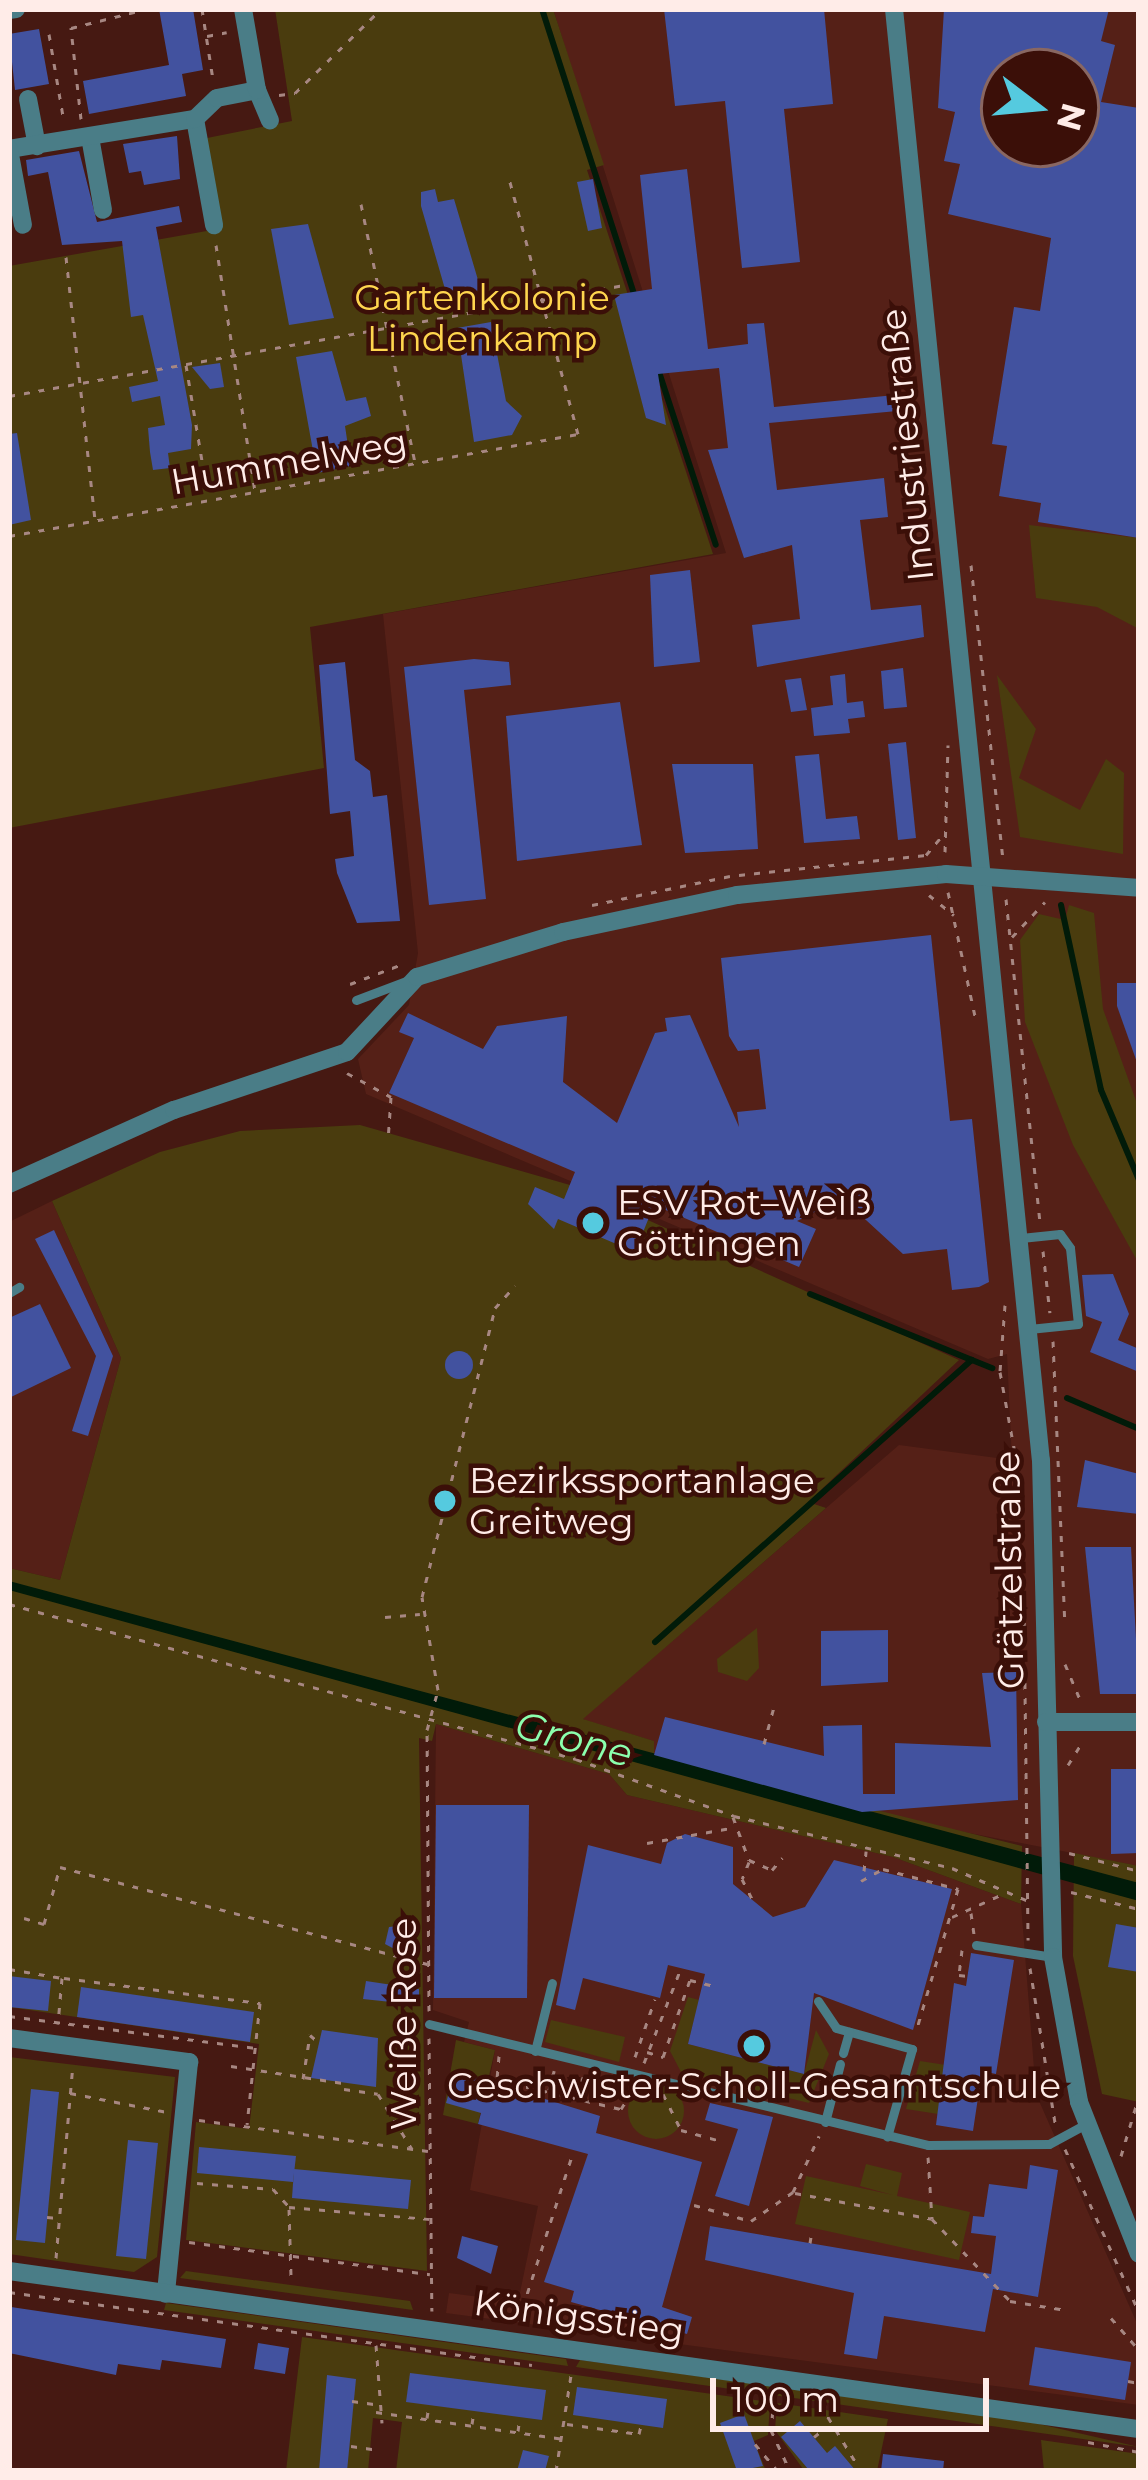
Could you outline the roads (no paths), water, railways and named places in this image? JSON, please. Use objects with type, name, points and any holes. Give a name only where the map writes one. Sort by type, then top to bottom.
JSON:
[{"type":"street","points":[[243,9],[270,120]]},
{"type":"street","name":"Industriestraße","points":[[894,9],[982,873]]},
{"type":"street","points":[[23,225],[9,149],[195,119],[217,98],[261,92]]},
{"type":"street","points":[[28,99],[37,146]]},
{"type":"street","points":[[195,119],[214,227]]},
{"type":"street","points":[[81,139],[103,210]]},
{"type":"street","name":"Grätzelstraße","points":[[982,873],[1030,1329],[1046,1722],[1057,1853],[1048,1892],[1053,1957],[1086,2124],[1139,2254]]},
{"type":"street","points":[[9,1184],[174,1110],[342,1054],[417,977],[669,908],[946,874],[1004,874],[1139,888]]},
{"type":"street","points":[[1046,1722],[1139,1722]]},
{"type":"street","points":[[9,2038],[189,2062],[166,2294]]},
{"type":"street","name":"Königsstieg","points":[[9,2271],[1138,2429]]},
{"type":"lane","points":[[356,1000],[417,977]]},
{"type":"lane","points":[[1021,1238],[1060,1234],[1078,1324],[1030,1329]]},
{"type":"lane","points":[[976,1945],[1053,1957]]},
{"type":"lane","points":[[535,2050],[553,1983]]},
{"type":"lane","points":[[818,2001],[849,2032],[912,2048],[887,2138]]},
{"type":"lane","points":[[429,2024],[928,2145],[1060,2138],[1086,2124]]},
{"type":"lane","points":[[825,2122],[849,2032]]},
{"type":"water","name":"Grone","points":[[9,1581],[1139,1883],[1139,1901],[9,1590]]},
{"type":"waterway","points":[[542,9],[635,297]]},
{"type":"waterway","points":[[657,366],[716,545]]},
{"type":"waterway","points":[[1061,905],[1101,1090],[1139,1180]]},
{"type":"waterway","points":[[810,1294],[972,1360]]},
{"type":"waterway","points":[[655,1642],[972,1360],[992,1368]]},
{"type":"waterway","points":[[1067,1398],[1139,1429]]},
{"type":"place","name":"ESV Rot–Weìß Göttingen","points":[[593,1223]]},
{"type":"place","name":"Bezirkssportanlage Greitweg","points":[[445,1501]]},
{"type":"place","name":"Geschwister-Scholl-Gesamtschule","points":[[754,2046]]},
{"type":"park label","name":"Gartenkolonie Lindenkamp","points":[[482,318]]}]
